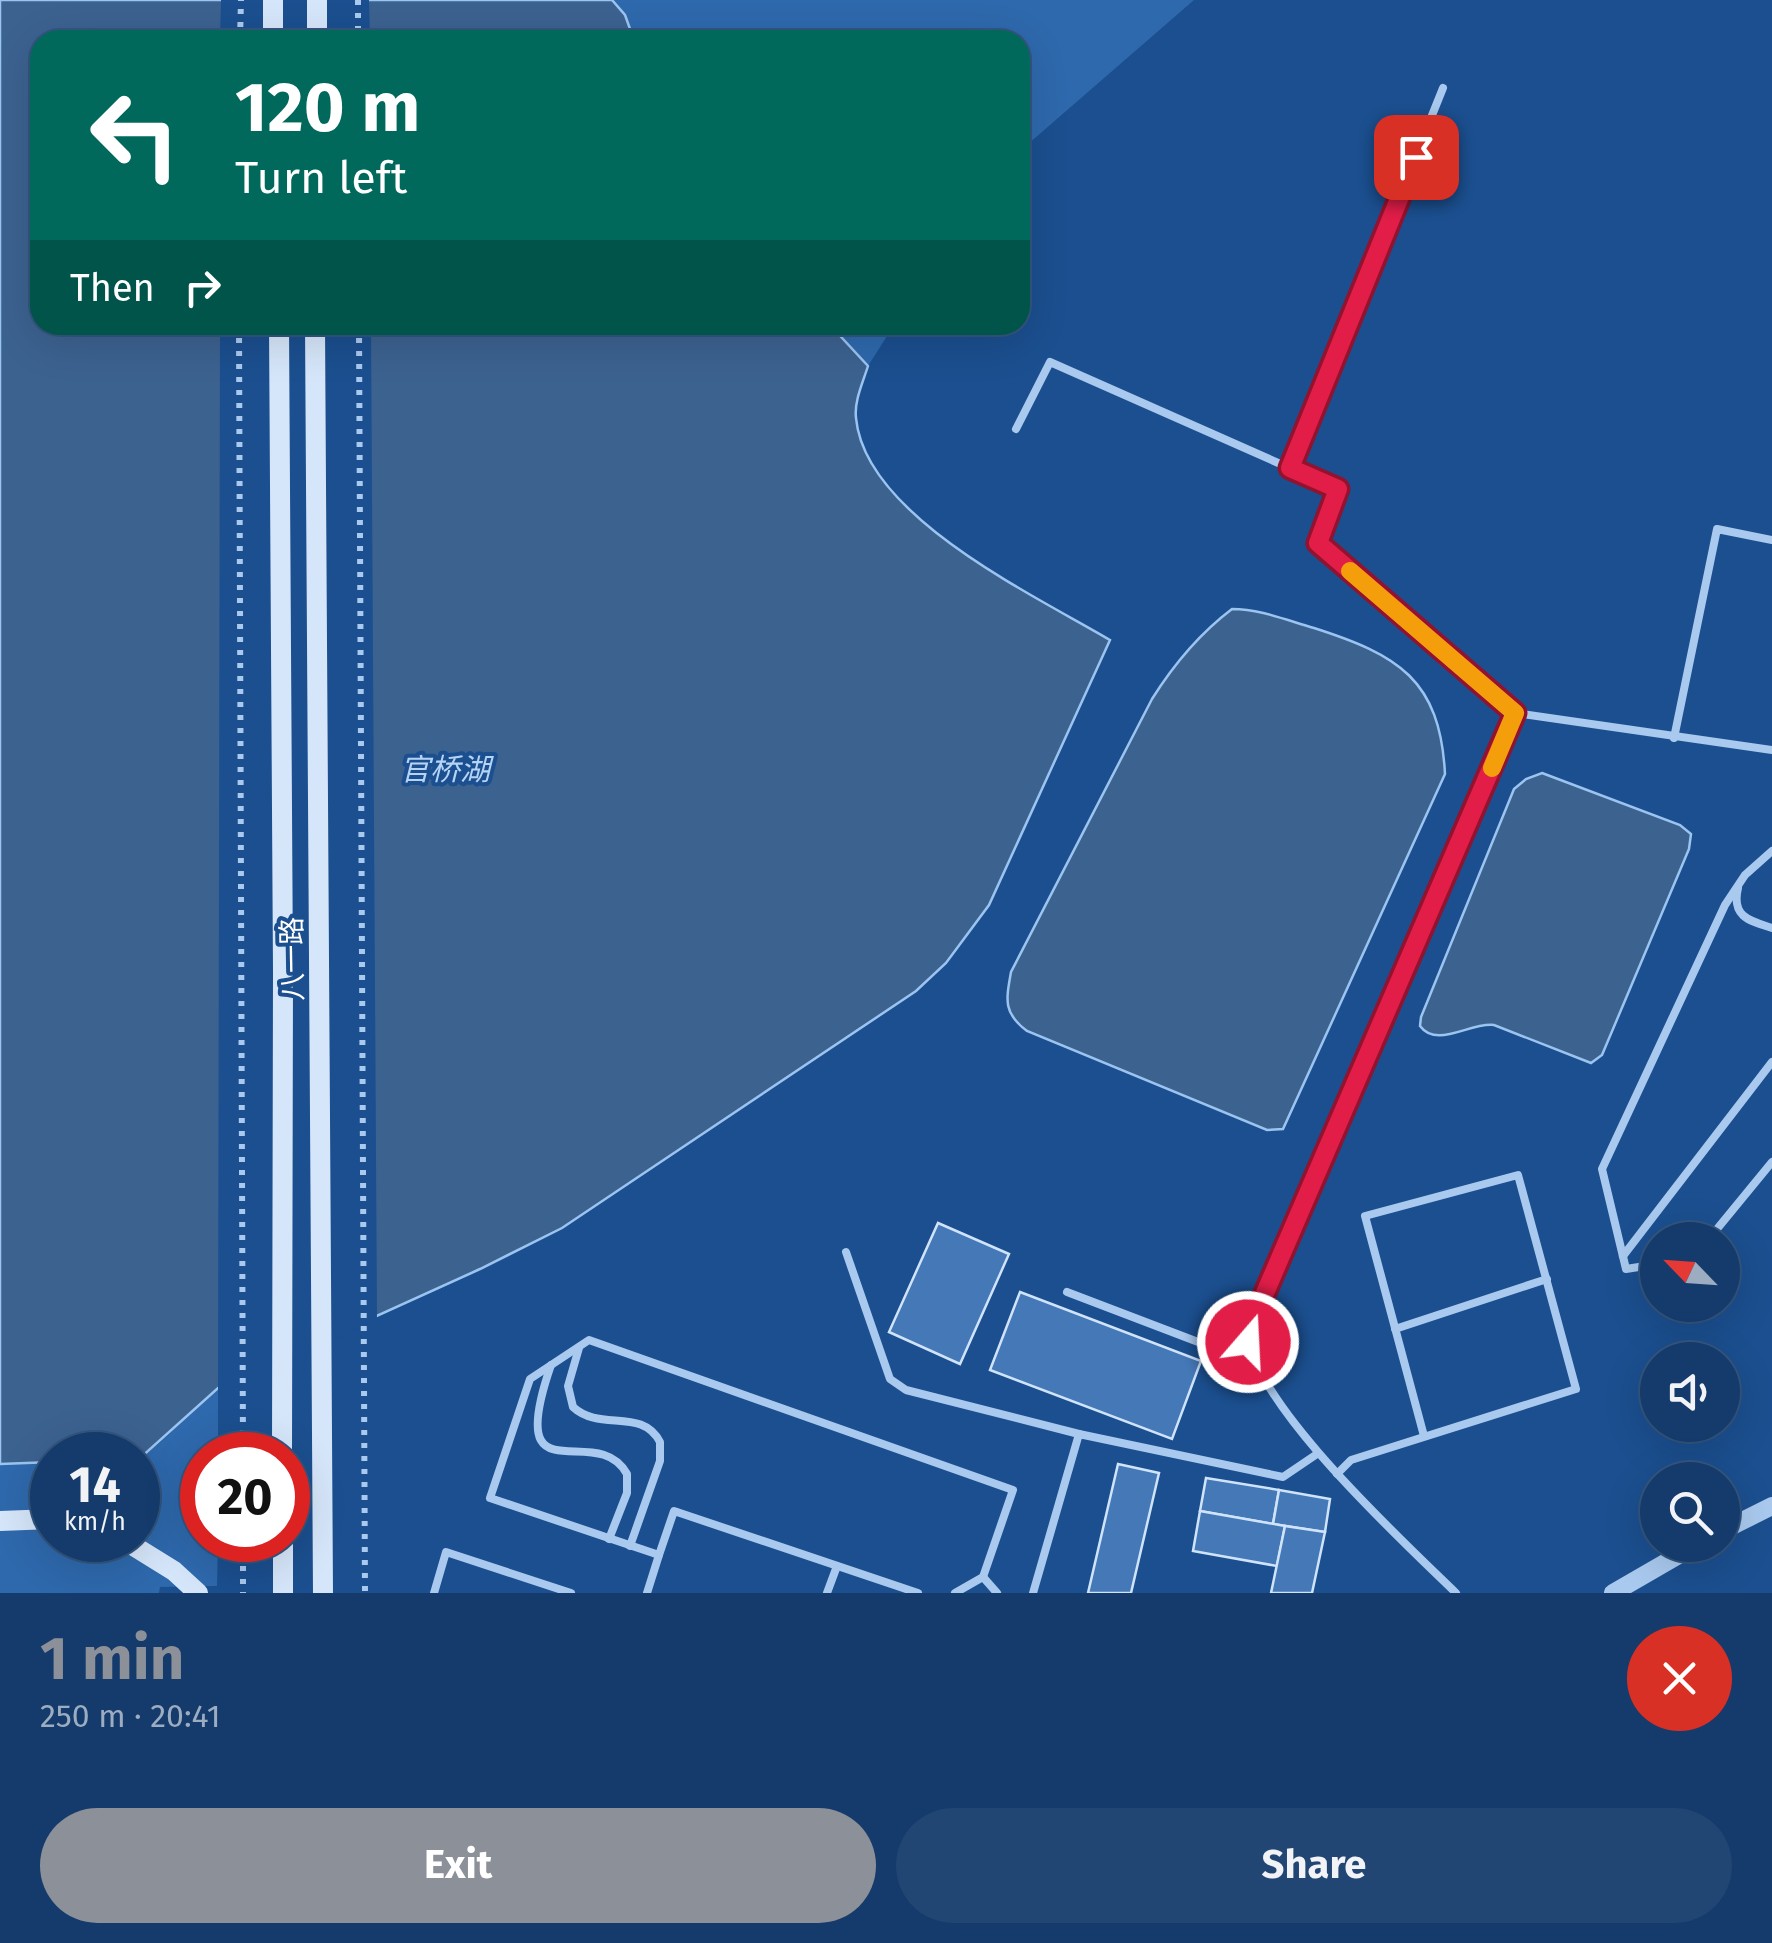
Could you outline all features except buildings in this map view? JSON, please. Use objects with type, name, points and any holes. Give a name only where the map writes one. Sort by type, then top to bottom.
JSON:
[{"type":"main road","points":[[272,30],[273,0]]},
{"type":"main road","points":[[317,0],[318,30]]},
{"type":"main road","name":"八一路","points":[[278,335],[282,1432]]},
{"type":"main road","name":"八一路","points":[[314,335],[323,1593]]},
{"type":"main road","points":[[0,1521],[30,1520]]},
{"type":"main road","points":[[160,1561],[198,1593]]},
{"type":"main road","points":[[283,1562],[283,1593]]},
{"type":"street","points":[[1740,1522],[1772,1506]]},
{"type":"street","points":[[1614,1593],[1667,1562]]},
{"type":"lane","points":[[1290,468],[1444,88]]},
{"type":"lane","points":[[1016,429],[1050,362],[1338,489],[1318,543],[1515,713],[1772,750]]},
{"type":"lane","points":[[1674,738],[1717,528],[1772,540]]},
{"type":"lane","points":[[1456,1593],[1317,1454],[1251,1354],[1249,1330],[1515,713]]},
{"type":"lane","points":[[1640,1267],[1626,1270],[1602,1168],[1709,938],[1744,875],[1772,850]]},
{"type":"lane","points":[[1744,875],[1736,896],[1738,911],[1750,922],[1772,928]]},
{"type":"lane","points":[[1623,1256],[1772,1062]]},
{"type":"lane","points":[[1723,1222],[1772,1162]]},
{"type":"lane","points":[[1337,1474],[1351,1460],[1576,1388],[1518,1175],[1364,1216],[1424,1436]]},
{"type":"lane","points":[[846,1252],[890,1380],[906,1390],[1079,1434],[1283,1477],[1317,1454]]},
{"type":"lane","points":[[1395,1329],[1546,1279]]},
{"type":"lane","points":[[1067,1292],[1228,1353],[1251,1354]]},
{"type":"lane","points":[[658,1556],[490,1498],[530,1379],[590,1340],[1013,1490],[982,1577],[955,1593]]},
{"type":"lane","points":[[579,1347],[568,1386],[573,1407],[593,1420],[646,1424],[660,1442],[660,1461],[630,1546]]},
{"type":"lane","points":[[551,1365],[536,1412],[540,1438],[561,1452],[612,1456],[627,1474],[627,1493],[609,1539]]},
{"type":"lane","points":[[1033,1593],[1079,1434]]},
{"type":"lane","points":[[646,1593],[674,1512],[918,1593]]},
{"type":"lane","points":[[434,1593],[446,1552],[571,1593]]},
{"type":"lane","points":[[827,1593],[836,1566]]},
{"type":"lane","points":[[982,1577],[996,1593]]},
{"type":"path","points":[[240,0],[240,30]]},
{"type":"path","points":[[358,0],[358,30]]},
{"type":"path","points":[[239,335],[243,1432]]},
{"type":"path","points":[[360,335],[365,1593]]},
{"type":"path","points":[[243,1562],[243,1593]]},
{"type":"shaded area","points":[[612,0],[1194,0],[1030,142],[1030,30],[630,30]]},
{"type":"shaded area","points":[[839,335],[888,335],[868,366]]},
{"type":"shaded area","points":[[218,1388],[218,1432],[180,1432],[180,1562],[218,1562],[217,1586],[160,1587],[159,1593],[0,1593],[0,1464],[30,1463],[30,1562],[160,1562],[160,1443]]},
{"type":"water","name":"官桥湖","points":[[0,0],[612,0],[625,15],[630,30],[30,30],[30,335],[839,335],[868,366],[856,418],[866,454],[889,488],[958,549],[1110,640],[989,905],[946,963],[916,991],[562,1228],[218,1388],[160,1440],[160,1432],[30,1432],[30,1463],[0,1464]]},
{"type":"water","points":[[1232,609],[1263,613],[1314,628],[1391,661],[1424,693],[1441,742],[1445,774],[1283,1129],[1267,1130],[1027,1031],[1008,1005],[1011,972],[1152,699],[1188,650]]},
{"type":"water","points":[[1542,773],[1680,825],[1691,834],[1689,849],[1602,1055],[1591,1063],[1494,1025],[1445,1035],[1435,1035],[1420,1026],[1514,789]]},
{"type":"pier","points":[[221,0],[369,0],[370,30],[220,30]]},
{"type":"pier","points":[[220,335],[371,335],[377,1321],[218,1395]]},
{"type":"slow traffic","points":[[1350,571],[1515,713],[1492,768]]},
{"type":"route","points":[[1248,1342],[1249,1330],[1515,713],[1318,543],[1338,489],[1290,468],[1416,157]]}]
